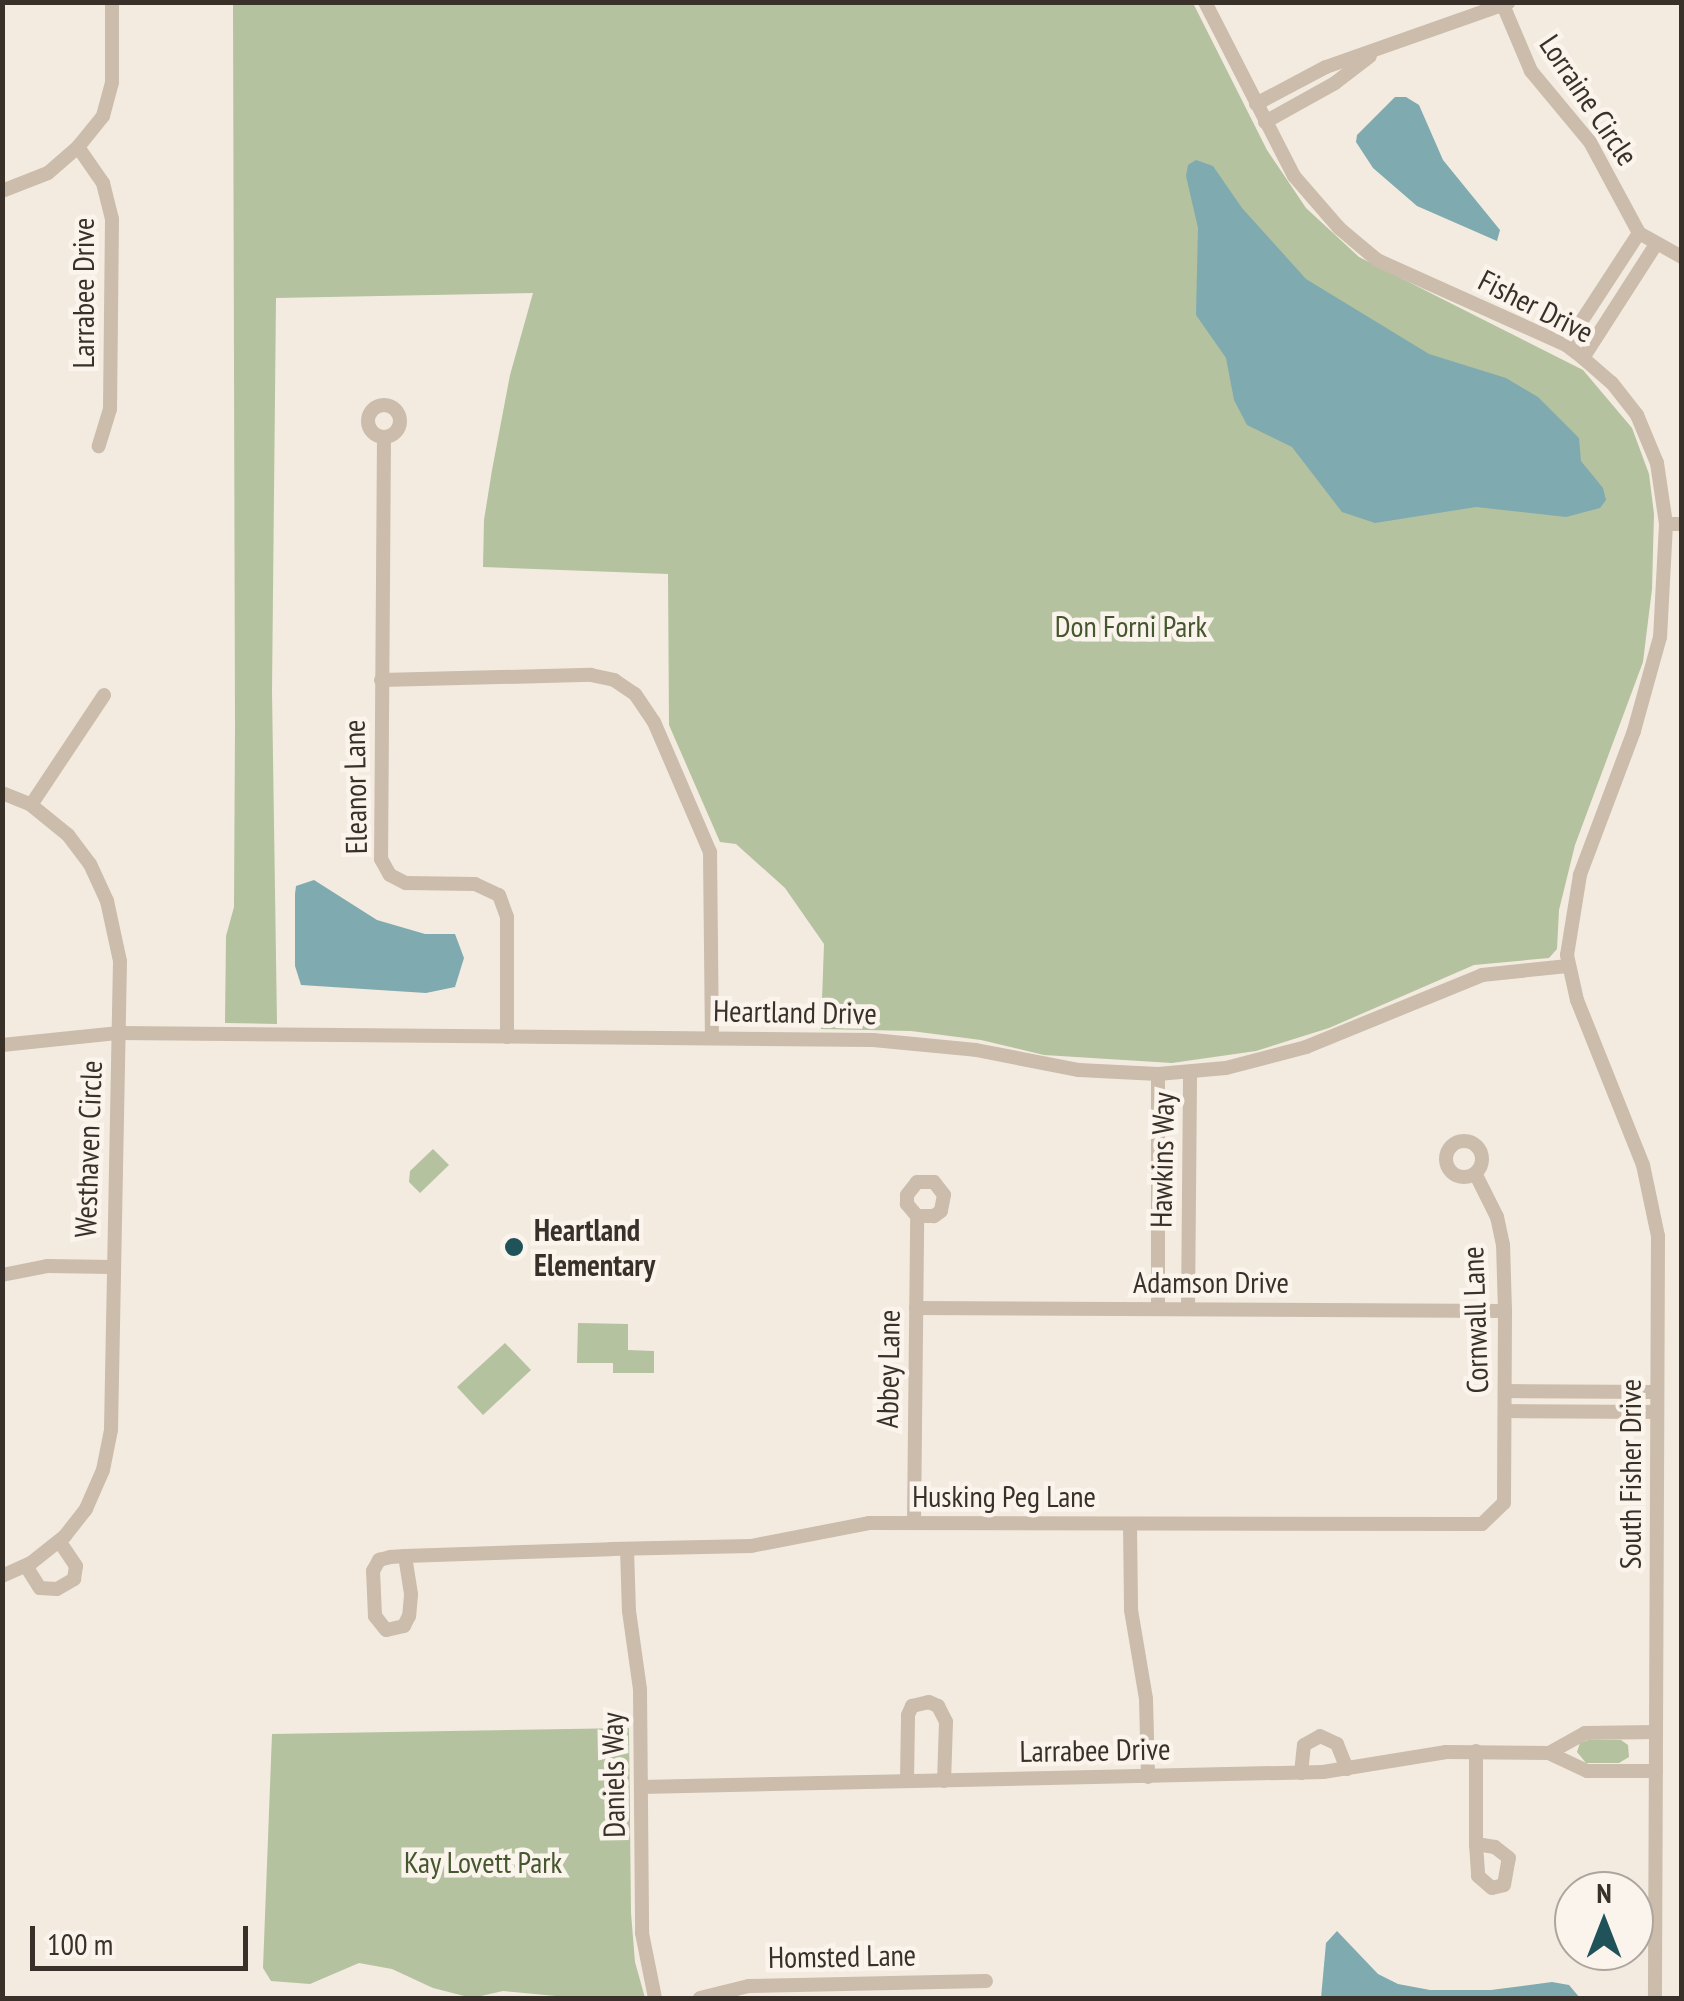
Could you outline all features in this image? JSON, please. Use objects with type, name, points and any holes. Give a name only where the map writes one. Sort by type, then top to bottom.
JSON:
[{"type":"street","points":[[2,191],[34,182],[78,147],[103,116],[110,98],[112,2]]},
{"type":"street","name":"Fisher Drive","points":[[1206,2],[1294,176],[1338,228],[1377,260],[1566,345],[1612,383],[1637,415],[1657,463],[1665,505],[1674,524],[1654,668],[1580,875],[1570,922],[1568,966]]},
{"type":"street","points":[[1256,104],[1326,67],[1506,4]]},
{"type":"street","name":"Lorraine Circle","points":[[1506,4],[1531,71],[1590,142],[1639,233],[1656,246],[1682,257]]},
{"type":"street","points":[[1265,122],[1334,83],[1383,47]]},
{"type":"street","name":"Larrabee Drive","points":[[78,147],[104,183],[112,219],[110,409],[99,446]]},
{"type":"street","points":[[1566,345],[1639,233]]},
{"type":"street","points":[[1583,358],[1656,246]]},
{"type":"street","name":"Eleanor Lane","points":[[384,437],[379,850],[384,868],[406,883],[475,884],[499,894],[507,917],[507,1038]]},
{"type":"street","points":[[1665,505],[1682,505]]},
{"type":"street","points":[[381,680],[591,675],[614,680],[635,694],[654,722],[710,852],[712,1038]]},
{"type":"street","points":[[31,804],[104,695]]},
{"type":"street","name":"Westhaven Circle","points":[[2,793],[31,804],[68,835],[90,864],[107,901],[120,962],[111,1430],[103,1470],[86,1509],[59,1541],[26,1566],[2,1576]]},
{"type":"street","name":"Heartland Drive","points":[[2,1045],[119,1034],[904,1041],[1079,1070],[1158,1074],[1190,1072],[1306,1047],[1470,979],[1568,966]]},
{"type":"street","name":"South Fisher Drive","points":[[1568,966],[1582,1014],[1634,1139],[1654,1213],[1658,1392],[1655,1998]]},
{"type":"street","name":"Hawkins Way","points":[[1188,1309],[1190,1072]]},
{"type":"street","name":"Hawkins Way","points":[[1158,1074],[1158,1309]]},
{"type":"street","name":"Cornwall Lane","points":[[1475,1173],[1490,1194],[1504,1245],[1505,1411]]},
{"type":"street","name":"Abbey Lane","points":[[914,1523],[918,1216]]},
{"type":"street","points":[[2,1275],[48,1266],[112,1267]]},
{"type":"street","name":"Adamson Drive","points":[[916,1308],[1506,1311]]},
{"type":"street","points":[[1506,1392],[1658,1392]]},
{"type":"street","points":[[1505,1411],[1657,1412]]},
{"type":"street","name":"Husking Peg Lane","points":[[404,1556],[762,1545],[856,1524],[1482,1524],[1504,1502],[1505,1411]]},
{"type":"street","points":[[1130,1524],[1132,1628],[1146,1700],[1148,1776]]},
{"type":"street","points":[[26,1566],[40,1588],[58,1590],[74,1579],[76,1566],[59,1541]]},
{"type":"street","name":"Daniels Way","points":[[627,1550],[628,1610],[640,1688],[642,1933],[655,1998]]},
{"type":"street","points":[[404,1556],[411,1595],[408,1616],[404,1626],[386,1630],[376,1616],[373,1572],[379,1560],[404,1556]]},
{"type":"street","points":[[908,1782],[908,1715],[912,1706],[929,1702],[938,1706],[946,1722],[944,1781]]},
{"type":"street","name":"Larrabee Drive","points":[[1549,1752],[1585,1733],[1656,1732]]},
{"type":"street","points":[[1301,1772],[1304,1745],[1320,1736],[1337,1744],[1347,1770]]},
{"type":"street","points":[[1476,1751],[1476,1844]]},
{"type":"street","name":"Larrabee Drive","points":[[641,1787],[1301,1772],[1347,1770],[1476,1751],[1549,1752],[1587,1771],[1656,1771]]},
{"type":"street","name":"Homsted Lane","points":[[700,1998],[749,1986],[885,1991],[986,1981]]},
{"type":"green space","name":"Don Forni Park","points":[[233,3],[1193,3],[1267,150],[1306,208],[1359,257],[1583,370],[1632,428],[1649,474],[1654,514],[1652,589],[1643,662],[1575,845],[1559,910],[1557,949],[1549,958],[1474,965],[1329,1028],[1256,1051],[1172,1063],[1044,1055],[981,1040],[911,1031],[821,1029],[824,944],[785,888],[736,844],[720,842],[669,725],[668,574],[483,567],[484,520],[492,470],[510,375],[533,293],[276,298],[272,691],[277,1024],[225,1023],[226,936],[234,907]]},
{"type":"green space","points":[[433,1149],[449,1165],[420,1193],[409,1182],[410,1171]]},
{"type":"green space","points":[[578,1323],[628,1324],[628,1350],[654,1351],[654,1373],[613,1373],[613,1363],[577,1363]]},
{"type":"green space","points":[[505,1343],[531,1370],[483,1415],[457,1387]]},
{"type":"green space","name":"Kay Lovett Park","points":[[629,1728],[631,1913],[635,1962],[645,1998],[577,1998],[503,1991],[472,1998],[433,1988],[392,1969],[359,1963],[310,1984],[271,1981],[263,1968],[272,1734]]},
{"type":"green space","points":[[1621,1740],[1628,1745],[1629,1757],[1619,1763],[1586,1763],[1577,1752],[1580,1743]]},
{"type":"water","points":[[1395,97],[1406,97],[1419,105],[1443,160],[1500,230],[1497,241],[1417,206],[1373,168],[1356,142],[1357,135]]},
{"type":"water","points":[[1196,160],[1213,166],[1242,208],[1306,279],[1429,354],[1506,378],[1538,397],[1579,438],[1581,461],[1603,488],[1606,500],[1600,508],[1566,517],[1476,507],[1375,523],[1342,512],[1292,447],[1247,425],[1234,400],[1226,358],[1196,315],[1198,228],[1186,176],[1188,165]]},
{"type":"water","points":[[314,880],[377,920],[425,934],[455,934],[464,958],[455,987],[426,993],[301,985],[295,966],[295,894],[296,886]]},
{"type":"water","points":[[1337,1931],[1378,1974],[1398,1984],[1430,1990],[1491,1990],[1552,1982],[1569,1985],[1580,1998],[1321,1998],[1326,1943]]},
{"type":"place","name":"Heartland Elementary","points":[[514,1247]]}]
